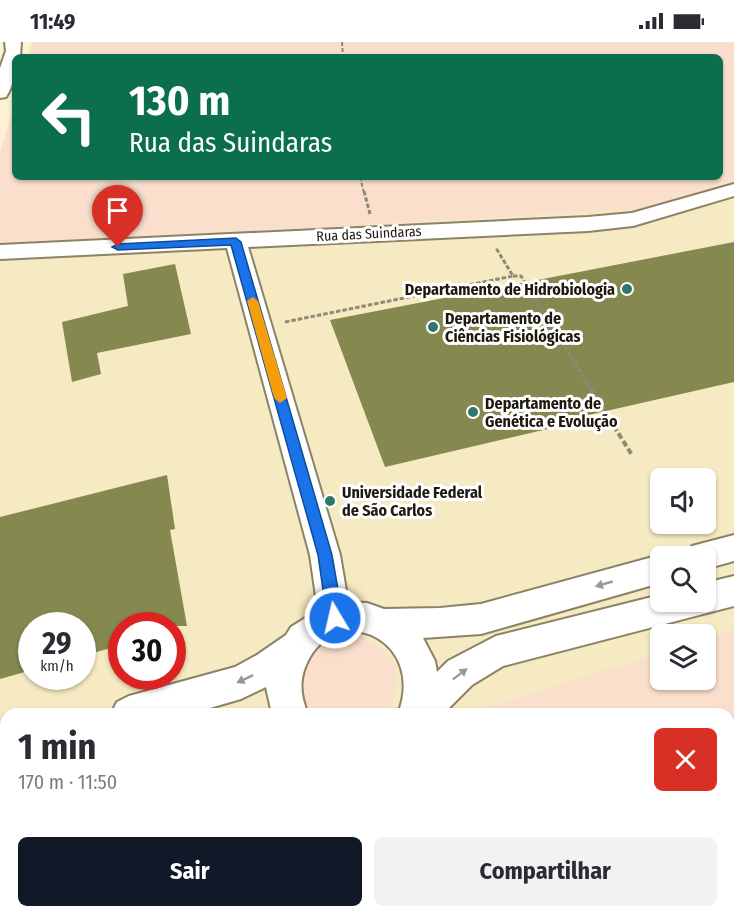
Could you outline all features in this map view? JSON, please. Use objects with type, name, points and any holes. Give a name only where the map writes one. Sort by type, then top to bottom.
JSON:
[{"type":"street","points":[[0,93],[13,47]]},
{"type":"street","name":"Rua das Suindaras","points":[[0,252],[236,242],[483,227],[588,224],[633,219],[675,209],[734,190]]},
{"type":"street","points":[[236,242],[325,555],[335,618]]},
{"type":"street","points":[[716,553],[734,548]]},
{"type":"street","points":[[150,708],[241,682],[269,667],[294,648],[312,629],[335,618],[362,615],[386,623],[440,623],[481,619],[650,571]]},
{"type":"street","points":[[716,595],[734,591]]},
{"type":"street","points":[[423,708],[460,673],[496,652],[653,612]]},
{"type":"street","points":[[386,623],[407,639],[420,662],[424,689],[419,708]]},
{"type":"street","points":[[287,708],[284,700],[284,673],[294,648]]},
{"type":"path","points":[[361,180],[376,234]]},
{"type":"path","points":[[483,227],[513,276]]},
{"type":"path","points":[[260,327],[520,276],[632,455]]},
{"type":"shaded area","name":"Universidade Federal de São Carlos","points":[[32,42],[734,42],[734,708],[0,708],[0,153],[12,112],[12,180],[723,180],[723,54],[29,54]]},
{"type":"shaded area","points":[[32,42],[734,42],[734,180],[638,209],[0,246],[0,153],[12,112],[12,180],[723,180],[723,54],[29,54]]},
{"type":"shaded area","points":[[734,630],[734,708],[484,708],[650,656],[650,690],[716,690],[716,636]]},
{"type":"shaded area","points":[[348,634],[376,645],[386,653],[396,673],[396,685],[389,708],[304,708],[298,671],[309,652],[327,639]]},
{"type":"building","points":[[734,242],[734,382],[584,416],[586,420],[385,467],[330,320]]},
{"type":"building","points":[[175,264],[191,334],[97,353],[101,374],[72,382],[62,322],[128,306],[123,274]]},
{"type":"building","points":[[167,475],[175,529],[170,530],[185,612],[108,612],[108,649],[96,652],[96,612],[18,612],[18,674],[0,679],[0,517]]},
{"type":"slow traffic","points":[[253,301],[280,398]]},
{"type":"place","name":"Departamento de Hidrobiologia","points":[[627,289]]},
{"type":"place","name":"Departamento de Ciências Fisiológicas","points":[[433,327]]},
{"type":"place","name":"Departamento de Genética e Evolução","points":[[473,412]]},
{"type":"place","name":"Universidade Federal de São Carlos","points":[[330,501]]},
{"type":"route","points":[[118,247],[236,242],[325,555],[335,618]]}]
